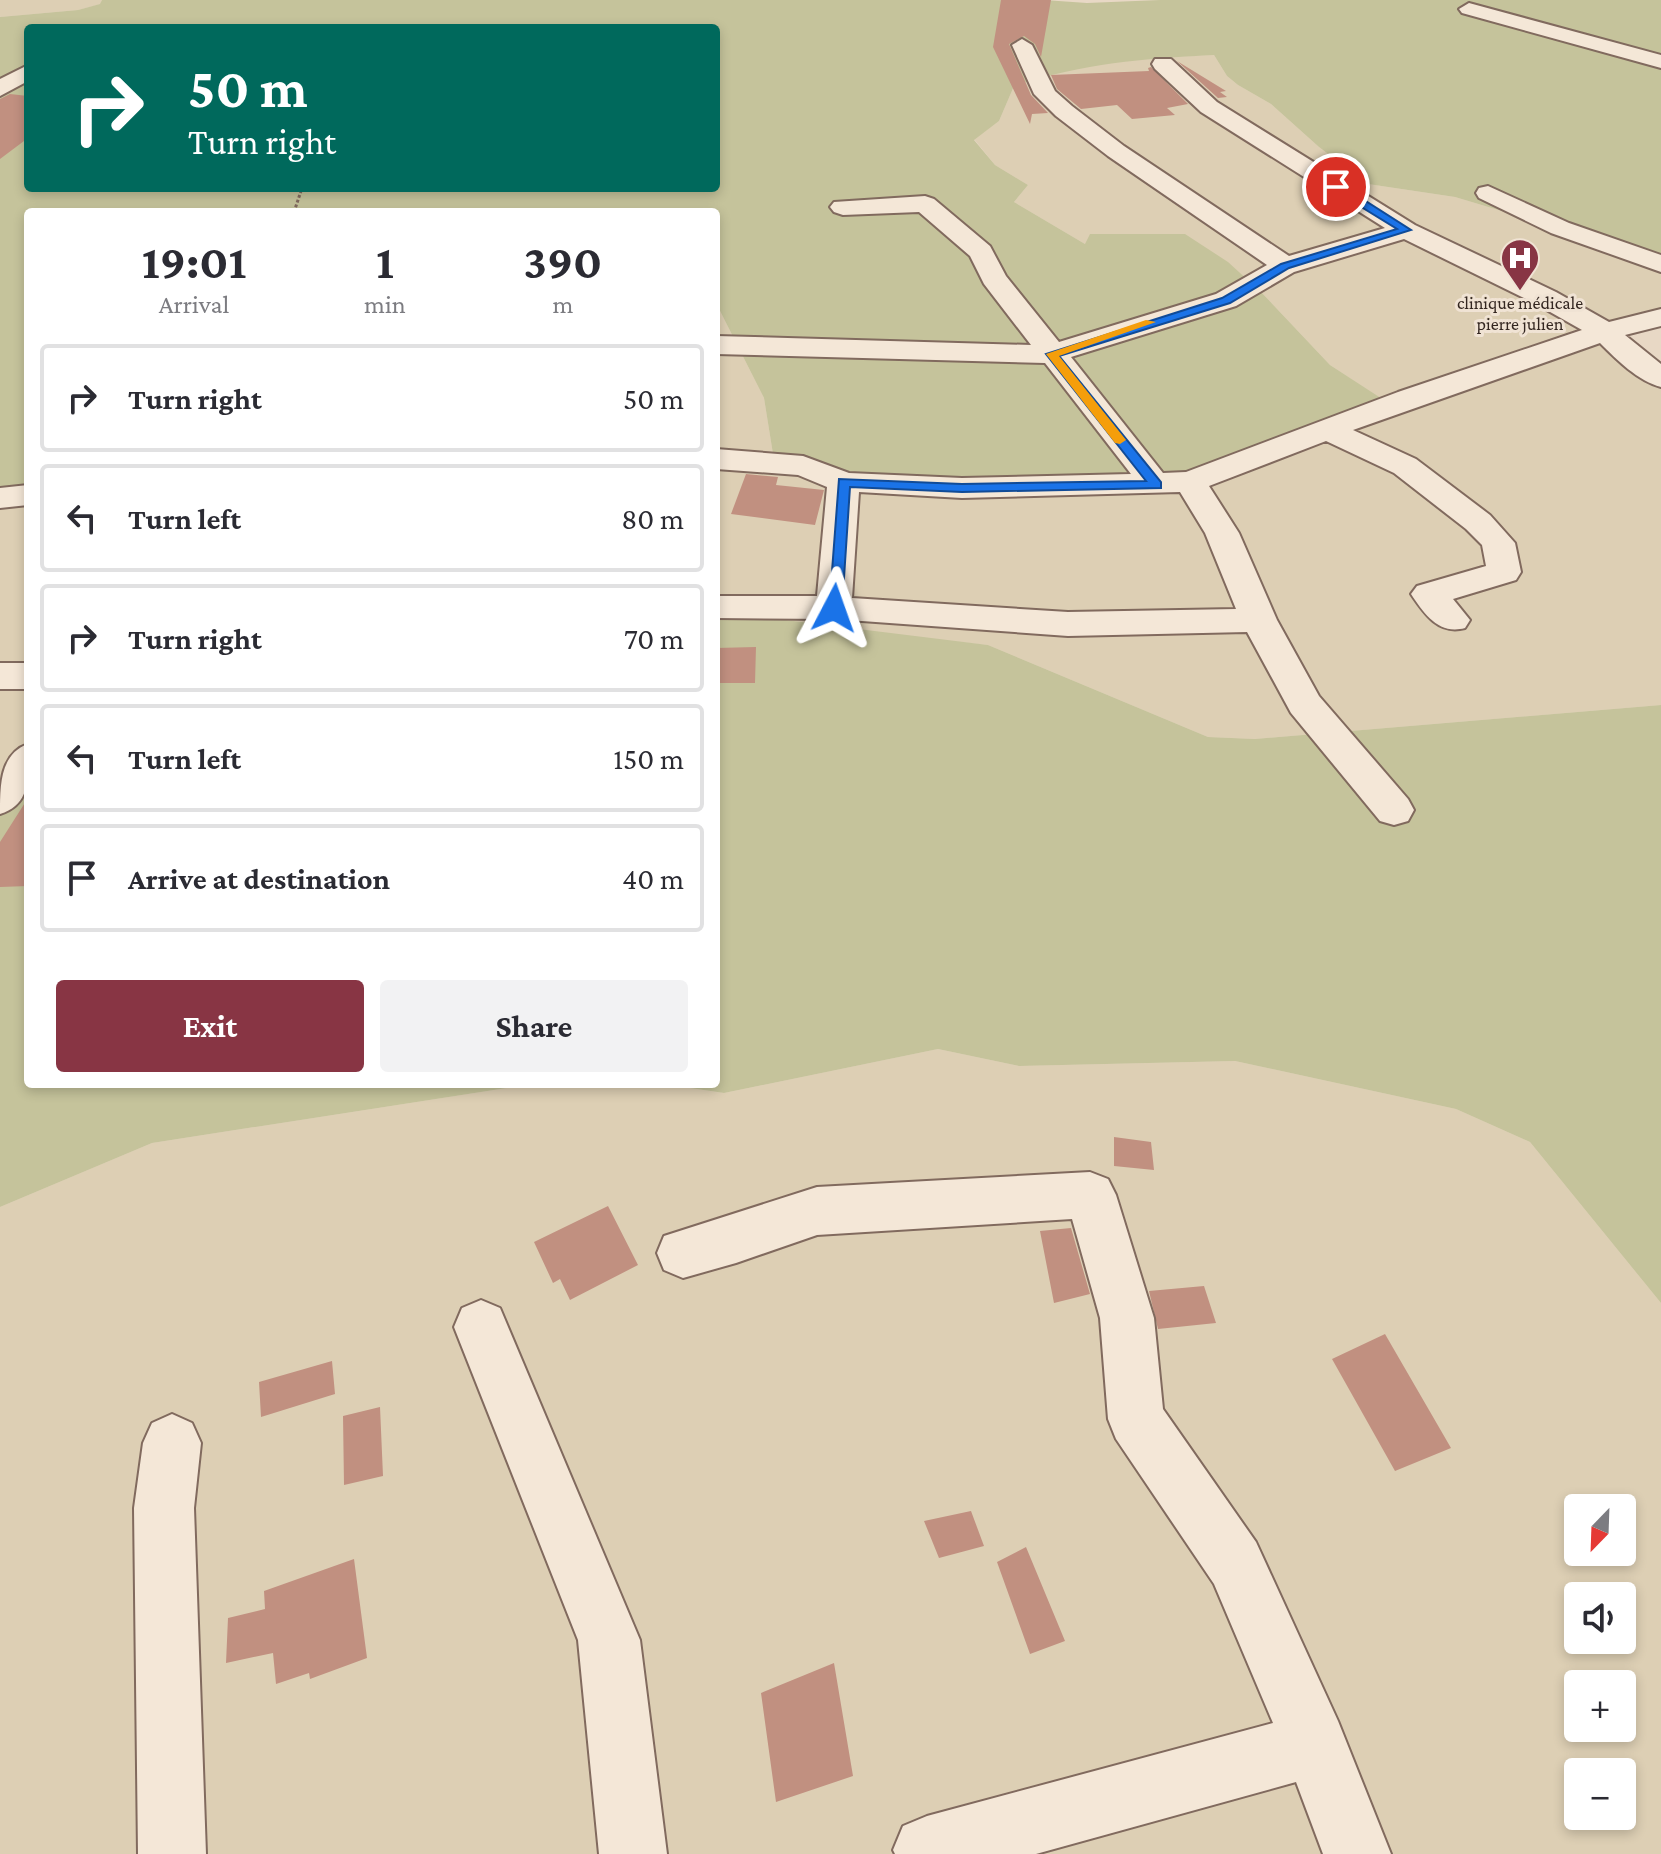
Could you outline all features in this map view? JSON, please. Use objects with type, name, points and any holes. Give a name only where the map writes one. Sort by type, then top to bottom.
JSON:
[{"type":"street","points":[[1469,9],[1661,62]]},
{"type":"street","points":[[1022,45],[1045,94],[1064,111],[1116,151],[1285,266]]},
{"type":"street","points":[[1163,64],[1209,107],[1406,230],[1546,298],[1605,332],[1626,353],[1661,378]]},
{"type":"street","points":[[0,89],[24,74]]},
{"type":"street","points":[[1488,193],[1575,235],[1661,264]]},
{"type":"street","points":[[843,207],[925,204],[981,252],[994,278],[1052,354],[1222,533],[1259,620],[1304,704],[1394,810]]},
{"type":"street","points":[[720,345],[1052,354],[1226,300],[1285,266],[1406,230]]},
{"type":"street","points":[[720,459],[803,466],[844,482],[962,488],[1173,484],[1605,332],[1661,317]]},
{"type":"street","points":[[1326,429],[1405,466],[1478,522],[1498,543],[1504,572],[1429,594],[1452,620]]},
{"type":"street","points":[[834,608],[844,482]]},
{"type":"street","points":[[0,498],[24,495]]},
{"type":"street","points":[[720,607],[834,608],[1068,624],[1259,620]]},
{"type":"street","points":[[0,676],[24,676]]},
{"type":"street","points":[[683,1253],[736,1239],[817,1211],[1090,1195],[1127,1318],[1136,1419],[1235,1563],[1315,1744],[1357,1854]]},
{"type":"street","points":[[481,1327],[609,1640],[633,1854]]},
{"type":"street","points":[[172,1443],[164,1508],[172,1854]]},
{"type":"street","points":[[927,1850],[1315,1744]]},
{"type":"shaded area","points":[[0,0],[102,0],[101,4],[78,10],[0,17]]},
{"type":"shaded area","points":[[102,0],[1044,0],[1087,3],[1160,0],[1661,0],[1661,259],[1455,197],[1368,184],[1319,147],[1271,104],[1227,76],[1214,55],[1112,63],[1014,86],[999,121],[974,140],[995,165],[1028,185],[1014,202],[1085,244],[1090,234],[1185,234],[1228,262],[1330,365],[1390,404],[1180,487],[845,474],[773,454],[764,398],[720,311],[720,208],[24,208],[24,495],[0,498],[0,17],[78,10],[100,4]]},
{"type":"shaded area","points":[[1214,55],[1227,76],[1271,104],[1319,147],[1368,184],[1455,197],[1661,259],[1661,322],[1598,340],[1661,377],[1661,705],[1255,739],[1208,737],[988,645],[720,617],[720,311],[764,398],[773,454],[1389,404],[1330,365],[1262,293],[1227,262],[1185,235],[1085,244],[1014,202],[1028,185],[995,165],[974,139],[999,121],[1014,86],[1063,70],[1131,59]]},
{"type":"shaded area","points":[[24,495],[24,765],[0,807],[0,498]]},
{"type":"shaded area","points":[[720,617],[769,618],[988,645],[1208,737],[1255,739],[1661,705],[1661,1303],[1530,1142],[1456,1109],[1235,1061],[1019,1066],[938,1049],[724,1093],[690,1088],[720,1088]]},
{"type":"shaded area","points":[[24,765],[24,1088],[506,1088],[152,1143],[0,1207],[0,807]]},
{"type":"shaded area","points":[[938,1049],[1019,1066],[1235,1061],[1456,1109],[1530,1142],[1661,1303],[1661,1854],[0,1854],[0,1207],[152,1143],[506,1088],[690,1088],[724,1093]]},
{"type":"building","points":[[1001,0],[1051,0],[1041,57],[1035,44],[1024,36],[1009,44],[1031,95],[1048,113],[1032,114],[1030,124],[993,47]]},
{"type":"building","points":[[1177,61],[1226,91],[1220,92],[1227,97],[1218,98]]},
{"type":"building","points":[[1151,67],[1188,104],[1167,108],[1175,115],[1132,119],[1117,105],[1081,109],[1057,89],[1051,75],[1149,71]]},
{"type":"building","points":[[10,94],[24,96],[24,141],[0,159],[0,99]]},
{"type":"building","points":[[746,474],[778,477],[776,485],[824,490],[815,525],[731,514]]},
{"type":"building","points":[[756,647],[755,683],[720,683],[720,648]]},
{"type":"building","points":[[24,804],[24,886],[0,887],[0,842]]},
{"type":"building","points":[[1114,1137],[1151,1142],[1154,1170],[1114,1166]]},
{"type":"building","points":[[608,1206],[638,1265],[570,1300],[560,1279],[553,1283],[534,1242]]},
{"type":"building","points":[[1071,1228],[1090,1294],[1054,1303],[1040,1231]]},
{"type":"building","points":[[1204,1286],[1216,1323],[1158,1329],[1149,1291]]},
{"type":"building","points":[[1385,1334],[1451,1448],[1395,1471],[1332,1359]]},
{"type":"building","points":[[332,1361],[335,1394],[261,1417],[259,1382]]},
{"type":"building","points":[[380,1407],[383,1476],[344,1485],[343,1416]]},
{"type":"building","points":[[971,1511],[984,1546],[939,1558],[924,1521]]},
{"type":"building","points":[[1026,1547],[1065,1641],[1030,1654],[997,1562]]},
{"type":"building","points":[[354,1559],[367,1658],[310,1679],[309,1673],[276,1684],[273,1653],[226,1663],[228,1618],[265,1609],[264,1591]]},
{"type":"building","points":[[834,1663],[853,1776],[776,1802],[761,1693]]},
{"type":"slow traffic","points":[[1120,440],[1052,354],[1150,322]]},
{"type":"place","name":"clinique médicale pierre julien","points":[[1520,292]]},
{"type":"route","points":[[834,608],[844,482],[962,488],[1156,485],[1052,354],[1226,300],[1285,266],[1406,230],[1336,187]]}]
